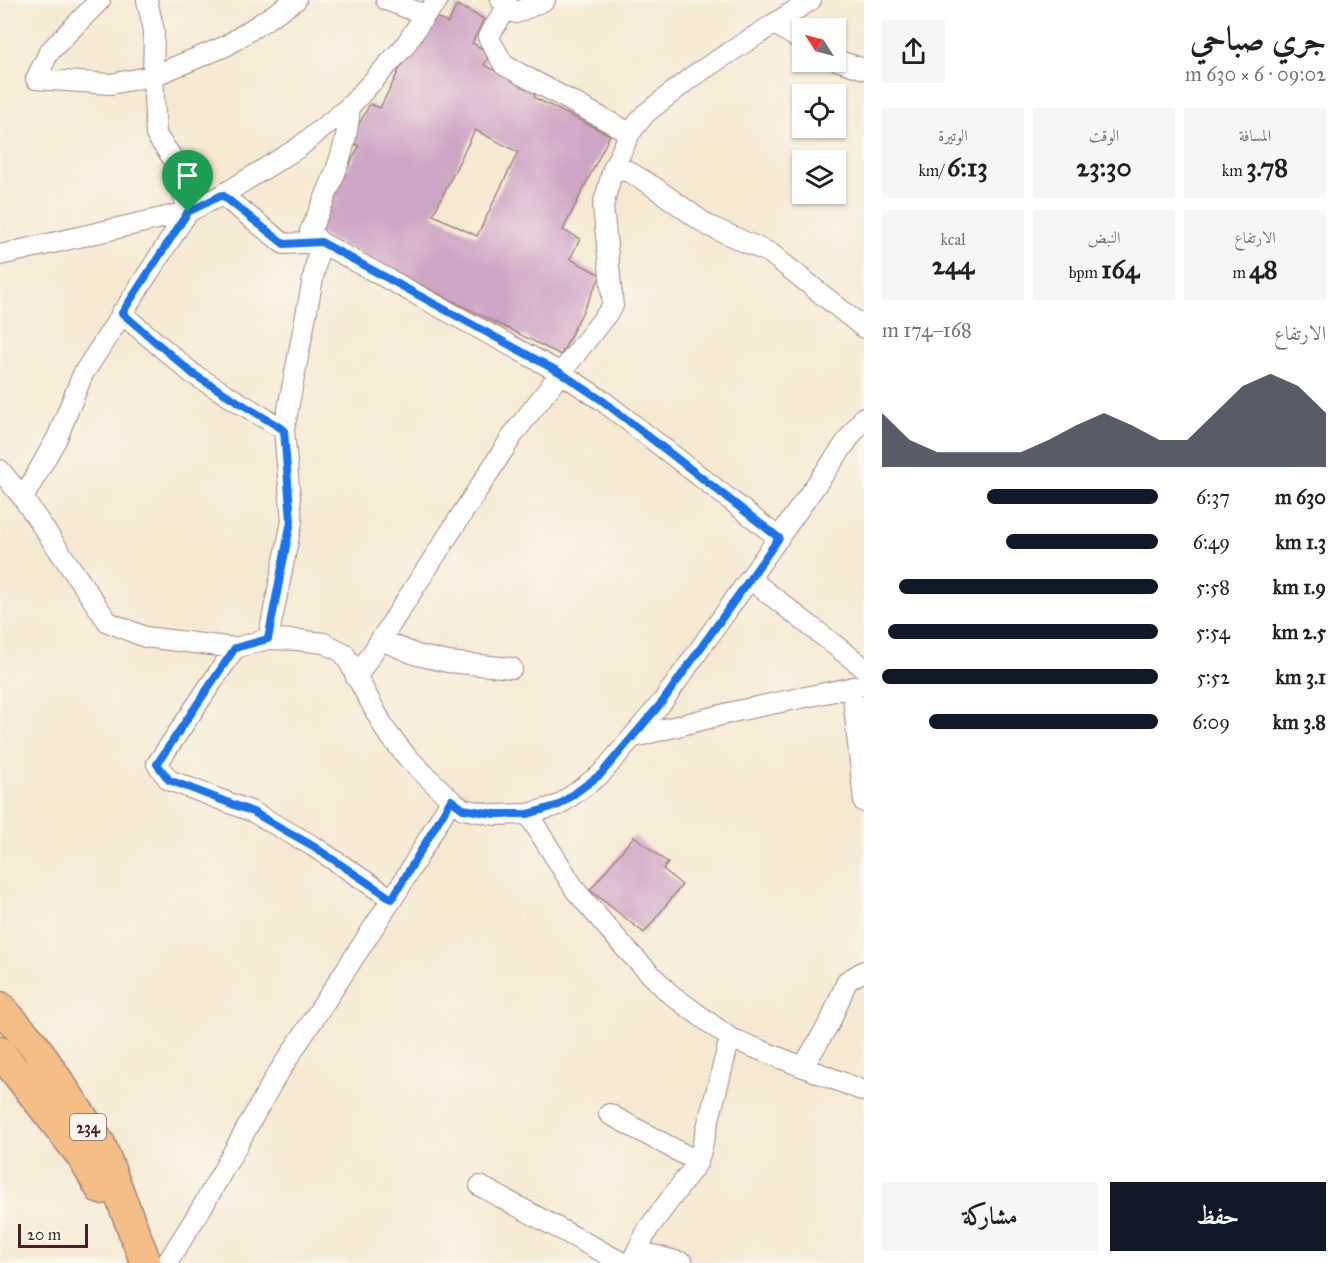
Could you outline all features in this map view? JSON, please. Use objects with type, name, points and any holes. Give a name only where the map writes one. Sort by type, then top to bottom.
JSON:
[{"type":"main road","name":"234","points":[[0,1007],[34,1045],[100,1144],[145,1263]]},
{"type":"main road","name":"234","points":[[0,1052],[81,1155],[145,1263]]},
{"type":"street","points":[[100,0],[50,52],[36,79],[110,84],[153,76],[226,46],[296,0]]},
{"type":"street","points":[[23,498],[57,438],[83,374],[188,212],[174,159],[156,135],[153,76],[154,31],[147,0]]},
{"type":"street","points":[[0,255],[188,212],[222,195],[298,148],[350,106],[404,47],[431,7],[386,0]]},
{"type":"street","points":[[544,0],[516,13],[504,3],[489,37],[504,65],[630,133]]},
{"type":"street","points":[[356,678],[515,432],[613,306],[603,206],[613,169],[630,133],[645,114],[693,76],[811,0]]},
{"type":"street","points":[[776,24],[792,35]]},
{"type":"street","points":[[846,63],[864,69]]},
{"type":"street","points":[[350,106],[349,128],[330,187],[310,231],[321,242],[561,373],[603,401],[779,538]]},
{"type":"street","points":[[613,169],[628,171],[654,186],[707,225],[770,253],[864,328]]},
{"type":"street","points":[[222,195],[284,244],[321,242]]},
{"type":"street","points":[[268,639],[291,521],[284,430],[321,242]]},
{"type":"street","points":[[122,313],[193,374],[284,430]]},
{"type":"street","points":[[0,470],[23,498],[108,622],[145,638],[235,648],[268,639],[324,643],[344,653],[386,731],[407,757],[451,800],[463,809],[495,814],[528,814],[559,805],[601,774],[634,737],[663,701],[864,418]]},
{"type":"street","points":[[750,579],[864,668]]},
{"type":"street","points":[[381,640],[417,655],[448,663],[512,668]]},
{"type":"street","points":[[235,648],[157,764],[169,780],[253,812],[313,846],[392,899]]},
{"type":"street","points":[[634,737],[737,711],[858,686],[864,802]]},
{"type":"street","points":[[167,1263],[204,1204],[275,1078],[392,899],[451,800]]},
{"type":"street","points":[[528,814],[576,891],[625,948],[669,993],[730,1038],[864,1091]]},
{"type":"street","points":[[803,1067],[830,1022],[847,981],[864,970]]},
{"type":"street","points":[[630,1259],[648,1229],[698,1162],[730,1038]]},
{"type":"street","points":[[609,1114],[698,1162]]},
{"type":"street","points":[[480,1186],[630,1259],[683,1263]]},
{"type":"building","points":[[457,5],[484,19],[472,43],[490,53],[484,65],[533,90],[535,98],[610,135],[563,230],[580,239],[570,259],[601,275],[561,355],[315,232],[359,146],[350,141],[370,104],[380,108],[428,13],[448,23]],"holes":[[[475,130],[518,152],[477,236],[433,215]]]},
{"type":"building","points":[[634,836],[668,863],[663,869],[682,885],[644,933],[590,890]]},
{"type":"route","points":[[222,195],[284,244],[321,242],[561,373],[603,401],[779,538],[663,701],[601,774],[559,805],[528,814],[495,814],[463,809],[451,800],[392,899],[313,846],[253,812],[169,780],[157,764],[235,648],[268,639],[291,521],[284,430],[193,374],[122,313],[188,212],[222,195]]}]
